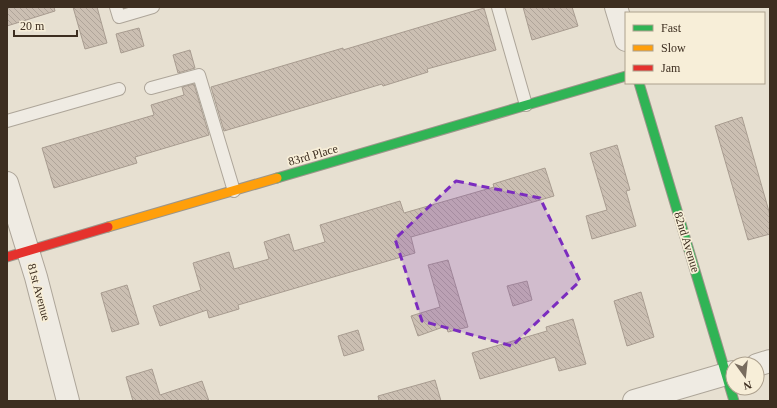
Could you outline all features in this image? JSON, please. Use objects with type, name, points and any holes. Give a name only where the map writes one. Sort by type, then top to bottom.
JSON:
[{"type":"street","points":[[616,7],[625,37]]},
{"type":"street","name":"83rd Place","points":[[7,257],[625,76]]},
{"type":"street","name":"82nd Avenue","points":[[639,84],[725,357]]},
{"type":"street","name":"81st Avenue","points":[[7,183],[28,251],[68,401]]},
{"type":"street","points":[[634,401],[725,374]]},
{"type":"lane","points":[[116,7],[119,17],[153,7]]},
{"type":"lane","points":[[498,7],[526,105]]},
{"type":"lane","points":[[151,88],[199,75],[234,191]]},
{"type":"lane","points":[[7,121],[119,88]]},
{"type":"highlighted area","points":[[456,181],[540,198],[580,281],[512,346],[422,321],[395,239]]},
{"type":"building","points":[[7,7],[54,7],[55,11],[7,26]]},
{"type":"building","points":[[73,7],[97,7],[107,43],[85,49]]},
{"type":"building","points":[[523,7],[572,7],[578,26],[532,40]]},
{"type":"building","points":[[484,8],[496,50],[427,69],[428,72],[383,86],[382,84],[224,131],[211,87]]},
{"type":"building","points":[[139,28],[144,46],[121,53],[116,34]]},
{"type":"building","points":[[190,50],[195,68],[178,73],[173,55]]},
{"type":"building","points":[[194,84],[209,135],[135,157],[137,163],[54,188],[42,148],[154,115],[151,105],[184,95],[182,87]]},
{"type":"building","points":[[742,117],[770,215],[770,234],[748,240],[715,126]]},
{"type":"building","points":[[617,145],[630,190],[626,191],[636,226],[592,239],[586,216],[607,210],[590,153]]},
{"type":"building","points":[[545,168],[554,196],[411,237],[415,253],[238,305],[239,309],[209,318],[207,310],[160,326],[153,306],[201,290],[193,263],[229,252],[234,269],[269,259],[264,242],[289,234],[294,251],[325,242],[320,225],[400,201],[404,213],[494,187],[493,184]]},
{"type":"building","points":[[448,260],[468,327],[448,332],[446,326],[418,336],[411,316],[440,307],[428,265]]},
{"type":"building","points":[[527,281],[532,300],[513,306],[507,286]]},
{"type":"building","points":[[127,285],[139,324],[112,332],[101,293]]},
{"type":"building","points":[[641,292],[654,337],[627,346],[614,301]]},
{"type":"building","points":[[573,319],[586,364],[559,371],[555,357],[480,379],[472,353],[547,331],[546,327]]},
{"type":"building","points":[[358,330],[364,350],[344,356],[338,336]]},
{"type":"building","points":[[152,369],[160,395],[202,381],[209,401],[133,401],[126,377]]},
{"type":"building","points":[[435,380],[441,401],[379,401],[378,396]]},
{"type":"traffic: fast","points":[[277,178],[625,76]]},
{"type":"traffic: fast","points":[[639,84],[734,401]]},
{"type":"traffic: slow","points":[[108,227],[277,178]]},
{"type":"traffic: jam","points":[[7,257],[108,227]]}]
